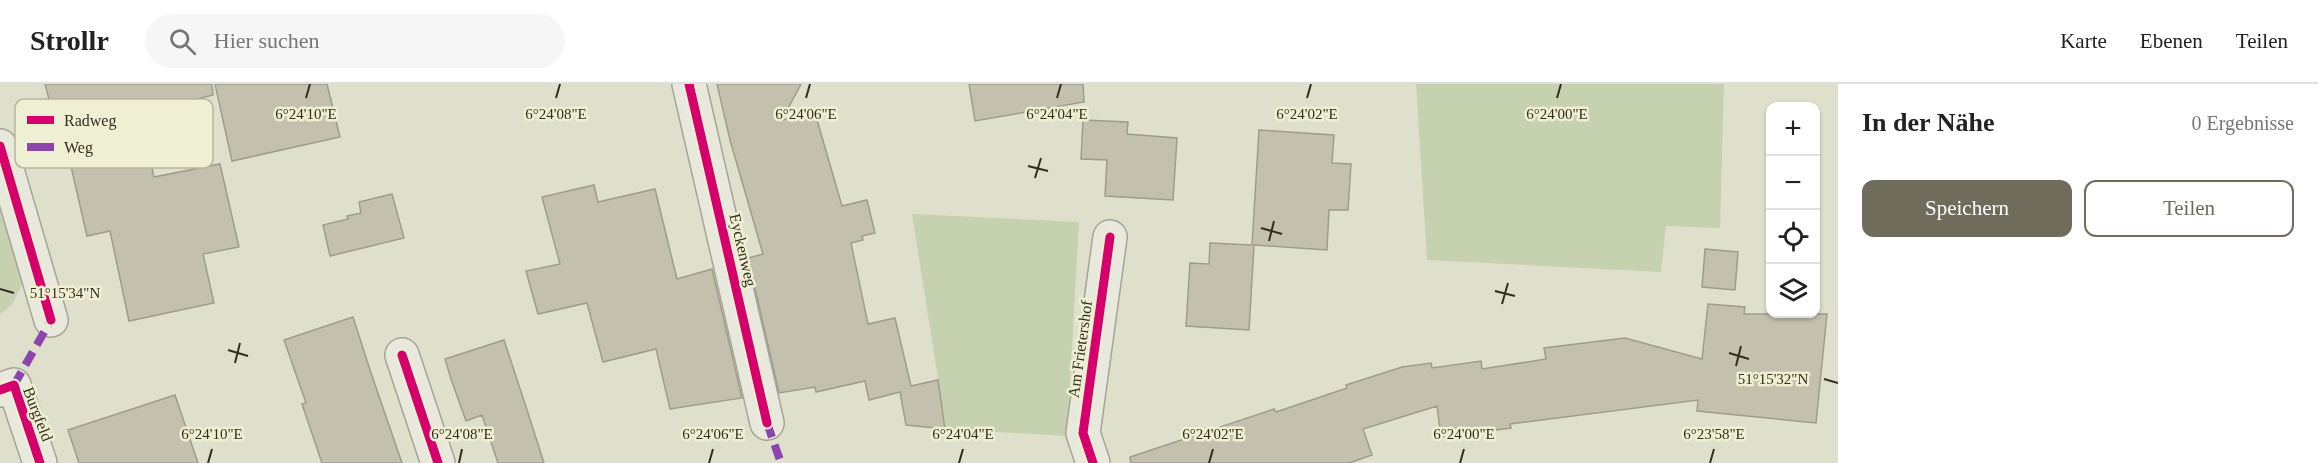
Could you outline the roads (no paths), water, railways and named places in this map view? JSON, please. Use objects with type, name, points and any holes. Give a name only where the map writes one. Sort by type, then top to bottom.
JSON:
[{"type":"street","name":"Eyckenweg","points":[[689,84],[768,423]]},
{"type":"street","points":[[0,146],[51,320]]},
{"type":"street","name":"Am Frietershof","points":[[1093,463],[1083,433],[1110,237]]},
{"type":"street","points":[[402,355],[438,463]]},
{"type":"street","name":"Burgfeld","points":[[0,390],[15,385],[40,463]]}]
